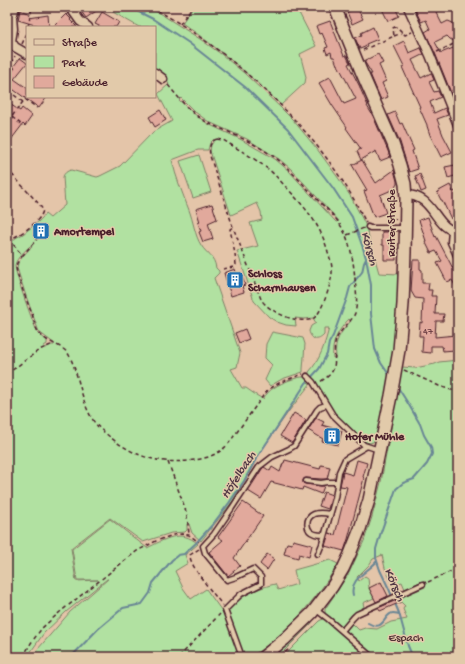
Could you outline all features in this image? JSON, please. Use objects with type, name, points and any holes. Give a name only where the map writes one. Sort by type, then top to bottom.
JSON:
[{"type":"main road","name":"Ruiter Straße","points":[[263,657],[295,630],[315,609],[340,574],[358,536],[369,500],[391,396],[402,327],[406,194],[404,179],[396,150],[335,7]]},
{"type":"street","points":[[15,7],[12,17],[13,29],[11,41],[18,50],[26,54]]},
{"type":"street","points":[[70,7],[80,21],[87,26]]},
{"type":"street","points":[[408,7],[458,124]]},
{"type":"street","points":[[156,74],[163,80]]},
{"type":"street","points":[[406,194],[423,200],[444,225],[455,231],[452,242],[458,255]]},
{"type":"lane","points":[[368,227],[405,228]]},
{"type":"lane","points":[[307,375],[333,415],[367,446],[379,450]]},
{"type":"lane","points":[[242,657],[224,610],[241,594],[261,584],[261,577],[253,569],[227,580],[205,553],[202,544],[212,536],[259,467],[272,457],[294,446],[317,410],[326,405]]},
{"type":"lane","points":[[318,554],[335,498],[339,472],[346,459],[367,446]]},
{"type":"lane","points":[[306,481],[320,483],[337,482]]},
{"type":"lane","points":[[324,535],[316,535],[312,533],[308,528],[307,522],[310,517],[315,514],[330,514]]},
{"type":"lane","points":[[342,631],[355,616],[362,611],[423,584]]},
{"type":"lane","points":[[315,609],[372,657]]},
{"type":"path","points":[[28,26],[32,7]]},
{"type":"path","points":[[151,7],[180,24],[241,69],[294,120],[316,145],[343,182],[358,206],[368,227],[346,236]]},
{"type":"path","points":[[180,24],[192,7]]},
{"type":"path","points":[[394,36],[393,28],[395,27],[397,27],[404,35],[418,29]]},
{"type":"path","points":[[364,50],[402,33]]},
{"type":"path","points":[[7,69],[26,35]]},
{"type":"path","points":[[430,56],[458,42]]},
{"type":"path","points":[[163,80],[181,101],[199,117],[214,126],[243,139],[281,162],[335,218],[346,236],[351,248],[355,274],[356,303],[354,314],[335,342],[335,365],[333,370],[315,386]]},
{"type":"path","points":[[14,95],[23,102]]},
{"type":"path","points":[[7,118],[9,120],[12,117],[25,99],[37,108]]},
{"type":"path","points":[[12,117],[22,125]]},
{"type":"path","points":[[217,139],[223,140],[265,166],[317,224],[325,241],[332,267],[332,273],[324,304],[313,319],[286,318],[262,302],[234,227],[209,152],[210,144],[217,139]]},
{"type":"path","points":[[7,169],[44,211],[34,223],[19,235],[8,240],[19,250],[22,256]]},
{"type":"path","points":[[34,223],[40,235],[22,256],[16,264],[16,267],[39,332],[53,344],[65,350],[69,356],[90,416],[98,426],[115,441],[131,452],[147,458],[168,462],[186,461],[212,455],[226,446],[263,396],[275,384],[301,375],[307,375]]},
{"type":"path","points":[[223,269],[234,267],[236,265],[230,230],[234,227]]},
{"type":"path","points":[[7,374],[39,350],[53,344]]},
{"type":"path","points":[[396,369],[458,392]]},
{"type":"path","points":[[168,462],[185,508],[189,535]]},
{"type":"path","points":[[23,657],[42,628],[102,578],[137,551],[156,541],[180,534],[192,536],[202,544],[191,554],[190,558],[200,576],[224,610],[179,657]]},
{"type":"path","points":[[423,584],[458,568]]},
{"type":"green space","points":[[102,7],[148,7],[200,39],[244,73],[293,120],[339,179],[351,197],[365,224],[379,273],[398,274],[396,323],[386,395],[377,437],[370,443],[366,442],[334,413],[309,374],[322,352],[329,328],[324,328],[324,335],[319,339],[315,339],[311,336],[309,331],[311,326],[316,323],[313,318],[295,318],[296,326],[286,325],[269,317],[254,301],[237,251],[258,246],[250,223],[262,220],[261,212],[257,203],[231,215],[210,151],[214,139],[210,143],[208,150],[198,150],[172,160],[177,179],[199,241],[214,260],[216,268],[219,271],[214,278],[240,353],[237,367],[231,369],[242,388],[246,388],[263,399],[273,388],[290,380],[305,377],[311,383],[289,411],[257,457],[233,501],[201,541],[192,533],[189,524],[187,524],[187,530],[185,532],[171,533],[143,542],[110,518],[71,548],[76,581],[98,580],[77,580],[72,549],[110,519],[147,548],[166,539],[179,536],[192,539],[198,544],[185,555],[188,563],[175,571],[183,588],[191,599],[206,589],[224,614],[242,598],[255,590],[275,584],[278,590],[297,584],[294,570],[330,560],[338,564],[320,591],[299,616],[276,638],[250,657],[31,657],[70,612],[107,579],[66,612],[44,633],[27,657],[7,657],[7,242],[11,244],[14,239],[35,225],[45,214],[50,218],[65,205],[63,177],[66,172],[71,170],[97,177],[100,176],[120,166],[153,132],[172,121],[158,94],[169,84],[156,72],[156,26],[137,26]],"holes":[[[181,98],[195,112],[209,122],[247,139],[279,159],[291,169],[339,221],[336,222],[289,171],[275,159],[240,139],[208,124],[179,100]],[[30,246],[32,246],[18,263],[17,268],[39,332],[55,344],[45,348],[44,346],[47,344],[47,341],[36,329],[15,265],[17,259]],[[349,319],[351,321],[344,329],[337,342],[336,357],[333,358],[333,347],[336,337]]]},
{"type":"green space","points":[[193,7],[270,7],[274,12],[284,7],[296,7],[316,46],[300,54],[306,77],[305,83],[281,105],[233,62],[182,23]]},
{"type":"green space","points":[[199,155],[211,192],[193,198],[180,161]]},
{"type":"green space","points":[[272,332],[303,338],[305,344],[303,372],[282,379],[270,386],[265,380],[272,365],[265,358],[266,344]]},
{"type":"green space","name":"Espach","points":[[458,360],[458,657],[285,657],[289,651],[326,615],[325,609],[349,573],[364,541],[381,482],[402,367],[415,368],[439,362]],"holes":[[[382,555],[385,568],[393,585],[402,582],[405,589],[422,581],[425,587],[399,598],[405,606],[403,609],[407,619],[391,622],[377,629],[365,628],[359,630],[348,619],[352,614],[364,607],[363,603],[374,598],[369,588],[368,578],[365,576],[359,581],[357,577],[373,559]]]},
{"type":"green space","points":[[311,619],[313,621],[310,625],[278,657],[269,657]]},
{"type":"building","points":[[78,7],[102,7],[86,18]]},
{"type":"building","points":[[381,7],[395,7],[399,16],[388,21]]},
{"type":"building","points":[[414,7],[435,7],[442,24],[448,21],[453,23],[458,31],[458,43],[447,36],[435,42],[441,53],[458,46],[458,110],[425,32],[430,29],[426,20],[421,22]]},
{"type":"building","points":[[357,8],[363,19],[352,24],[347,12]]},
{"type":"building","points":[[20,10],[30,14],[29,18],[48,15],[49,26],[38,26],[18,20]]},
{"type":"building","points":[[102,12],[119,22],[117,26],[99,26],[95,24]]},
{"type":"building","points":[[66,14],[76,26],[54,26]]},
{"type":"building","points":[[330,21],[344,56],[346,55],[350,63],[348,64],[360,87],[367,106],[373,116],[388,151],[390,157],[380,161],[376,151],[361,160],[357,151],[361,149],[346,128],[347,127],[319,83],[330,77],[344,104],[356,99],[334,57],[332,57],[331,52],[327,54],[325,48],[328,47],[322,33],[319,34],[316,26]]},
{"type":"building","points":[[373,27],[378,39],[366,44],[367,46],[360,49],[355,38]]},
{"type":"building","points":[[404,41],[409,53],[421,48],[424,54],[412,60],[421,78],[431,73],[434,80],[429,82],[434,92],[438,91],[441,97],[430,102],[434,113],[445,108],[448,115],[437,119],[452,152],[441,157],[430,135],[420,107],[402,67],[404,66],[394,46]]},
{"type":"building","points":[[378,54],[383,63],[379,65],[386,81],[382,83],[388,97],[381,100],[370,74],[372,74],[364,61]]},
{"type":"building","points":[[20,58],[26,62],[14,79],[26,87],[26,98],[46,98],[39,108],[7,85],[7,77],[15,68],[13,67]]},
{"type":"building","points":[[7,102],[20,111],[22,108],[32,116],[25,126],[23,124],[7,145]]},
{"type":"building","points":[[160,110],[166,120],[155,127],[149,117]]},
{"type":"building","points":[[395,112],[400,124],[402,123],[414,150],[412,151],[418,169],[409,172],[400,142],[388,115]]},
{"type":"building","points":[[362,160],[376,183],[394,170],[397,181],[394,189],[380,195],[386,213],[374,217],[364,191],[367,190],[352,165]]},
{"type":"building","points":[[455,165],[458,175],[448,178],[445,167]]},
{"type":"building","points":[[420,174],[426,190],[421,192],[415,176]]},
{"type":"building","points":[[450,185],[453,192],[455,191],[458,197],[458,216],[451,219],[437,192]]},
{"type":"building","points":[[212,204],[217,219],[208,223],[213,239],[203,242],[199,232],[201,231],[198,223],[200,222],[196,209]]},
{"type":"building","points":[[428,217],[435,237],[436,236],[458,278],[458,291],[452,280],[447,282],[437,263],[442,261],[436,251],[431,253],[425,241],[419,220]]},
{"type":"building","points":[[382,232],[393,232],[393,244],[395,245],[396,260],[384,260]]},
{"type":"building","points":[[413,260],[420,260],[422,283],[429,283],[428,290],[432,290],[431,296],[436,296],[435,314],[444,314],[443,321],[436,321],[435,337],[456,335],[457,342],[454,342],[455,350],[443,351],[442,346],[431,346],[431,353],[422,352],[423,336],[419,336],[420,322],[422,323],[423,299],[415,298],[411,291]]},
{"type":"building","name":"Schloss Scharnhausen","points":[[235,269],[237,275],[241,274],[245,285],[242,286],[244,292],[231,296],[224,273]]},
{"type":"building","points":[[245,329],[249,339],[239,343],[235,333]]},
{"type":"building","points":[[294,413],[306,420],[292,443],[280,436]]},
{"type":"building","points":[[316,418],[324,422],[322,425],[342,431],[338,445],[322,441],[323,439],[308,430]]},
{"type":"building","points":[[285,460],[320,469],[321,465],[330,467],[327,479],[306,478],[303,480],[303,483],[305,484],[324,486],[321,494],[303,487],[302,490],[271,482],[261,499],[248,491],[264,467],[270,471],[272,467],[280,472]]},
{"type":"building","points":[[357,460],[367,463],[344,551],[325,546],[329,533],[335,535],[347,487],[340,486],[343,472],[353,475]]},
{"type":"building","points":[[324,492],[332,495],[328,509],[319,506]]},
{"type":"building","points":[[243,502],[263,516],[234,558],[240,566],[228,576],[209,552],[223,540],[218,537]]},
{"type":"building","points":[[293,540],[312,545],[309,557],[299,554],[298,558],[284,554],[287,543],[292,544]]},
{"type":"building","points":[[267,554],[274,559],[267,570],[260,564]]},
{"type":"building","points":[[381,582],[388,596],[376,602],[369,588]]},
{"type":"building","points":[[399,599],[401,602],[380,611],[378,608]]},
{"type":"waterway","name":"Körsch","points":[[129,7],[153,19],[189,43],[245,87],[288,129],[333,188],[352,217],[363,248],[371,285],[371,314],[375,349],[381,363],[390,376]]},
{"type":"waterway","name":"Höfelbach","points":[[71,657],[98,629],[123,608],[142,604],[150,593],[153,583],[172,560],[178,555],[184,554],[196,543],[229,503],[306,383],[319,369],[327,354],[329,343],[333,336],[350,287],[362,272],[366,259]]},
{"type":"waterway","name":"Körsch","points":[[397,386],[420,424],[431,447],[432,454],[427,464],[414,479],[403,483],[396,489],[376,549],[376,558],[399,613],[408,646],[411,653],[417,657]]},
{"type":"waterway","name":"Körsch","points":[[353,595],[356,580],[377,561]]},
{"type":"waterway","name":"Körsch","points":[[368,623],[378,626],[384,622],[390,614],[399,614]]},
{"type":"place","name":"Amortempel","points":[[41,231]]},
{"type":"place","name":"Schloss Scharnhausen","points":[[235,280]]},
{"type":"place","name":"Hofer Mühle","points":[[332,436]]}]
